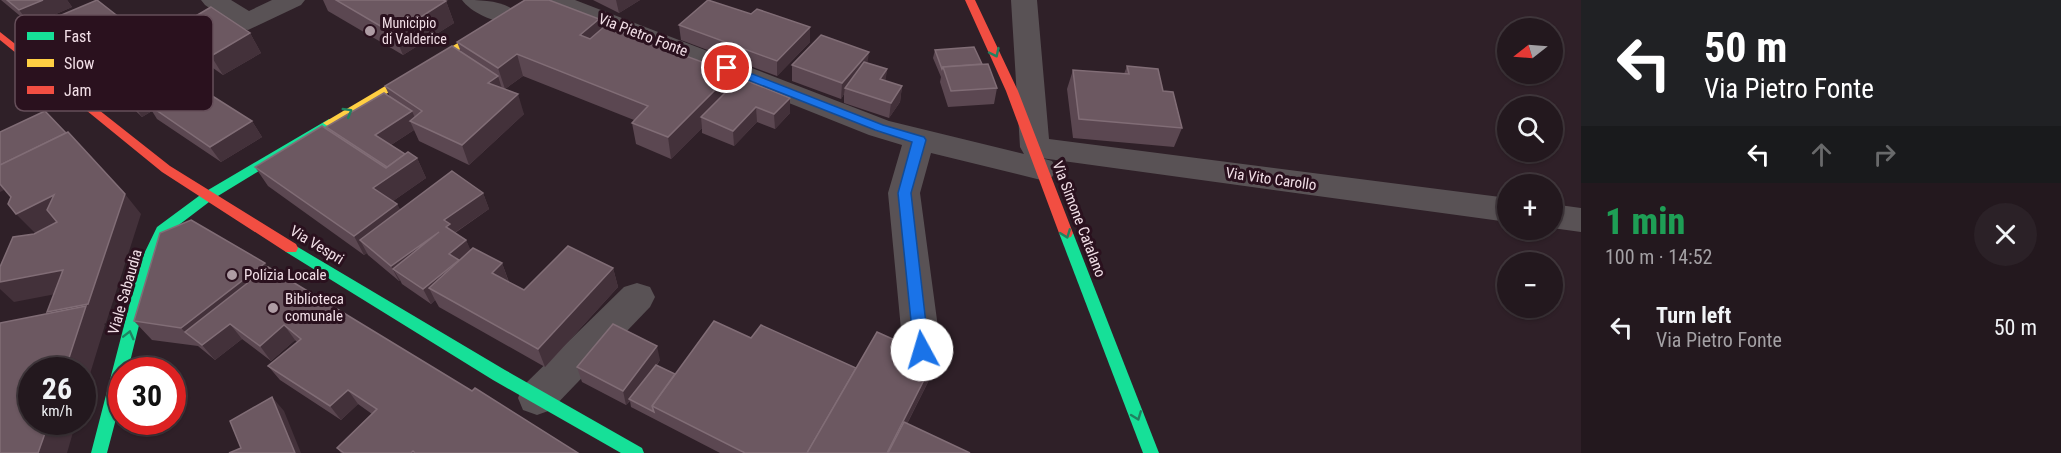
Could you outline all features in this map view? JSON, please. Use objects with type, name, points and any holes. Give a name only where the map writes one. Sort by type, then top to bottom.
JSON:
[{"type":"main road","name":"Viale Sabaudia","points":[[99,453],[148,260],[162,231],[208,196],[537,0]]},
{"type":"main road","name":"Via Simone Catalano","points":[[970,0],[1012,91],[1151,453]]},
{"type":"main road","name":"Via Vespri","points":[[0,35],[15,47]]},
{"type":"main road","name":"Via Vespri","points":[[94,111],[166,169],[208,196],[537,398],[636,453]]},
{"type":"street","points":[[214,0],[248,22],[292,0]]},
{"type":"street","points":[[476,0],[508,17]]},
{"type":"street","name":"Via Pietro Fonte","points":[[552,0],[879,128],[919,140],[1038,158]]},
{"type":"street","points":[[1024,0],[1038,158]]},
{"type":"street","points":[[919,140],[904,193],[922,350]]},
{"type":"street","name":"Via Vito Carollo","points":[[1038,158],[1497,209]]},
{"type":"street","points":[[1563,218],[1581,220]]},
{"type":"street","points":[[537,398],[637,297]]},
{"type":"building","points":[[7,0],[43,0],[19,10]]},
{"type":"building","points":[[97,0],[116,15],[61,15]]},
{"type":"building","points":[[336,0],[443,0],[446,1],[394,34]]},
{"type":"building","points":[[525,0],[549,0],[599,19],[580,35],[590,39],[605,26],[713,66],[707,72],[726,79],[668,137],[632,123],[648,106],[517,54],[498,68],[457,42]]},
{"type":"building","points":[[708,0],[751,14],[757,9],[810,27],[777,61],[679,25]]},
{"type":"building","points":[[211,7],[250,33],[213,55],[213,15],[197,15]]},
{"type":"building","points":[[821,35],[869,52],[842,83],[792,65]]},
{"type":"building","points":[[452,46],[498,76],[488,83],[518,94],[462,145],[410,121],[422,111],[385,86]]},
{"type":"building","points":[[974,47],[982,64],[943,67],[942,69],[935,50]]},
{"type":"building","points":[[864,62],[887,69],[880,79],[902,86],[891,103],[845,88]]},
{"type":"building","points":[[988,64],[997,88],[951,91],[943,67]]},
{"type":"building","points":[[1127,66],[1158,69],[1163,91],[1173,92],[1182,128],[1079,119],[1073,70],[1129,74]]},
{"type":"building","points":[[740,78],[790,98],[774,114],[756,107],[733,131],[701,117]]},
{"type":"building","points":[[384,93],[412,111],[375,135],[405,154],[387,167],[326,127]]},
{"type":"building","points":[[213,96],[252,121],[210,147],[158,111],[213,111]]},
{"type":"building","points":[[45,111],[66,133],[0,165],[0,132]]},
{"type":"building","points":[[322,126],[386,168],[408,152],[417,158],[373,188],[397,204],[354,236],[255,167]]},
{"type":"building","points":[[68,132],[125,194],[88,304],[47,312],[63,270],[0,282],[0,267],[13,237],[34,234],[57,222],[47,210],[54,195],[16,214],[8,204],[11,197],[0,184],[0,165]]},
{"type":"building","points":[[452,171],[483,193],[444,220],[450,224],[446,227],[466,240],[449,254],[459,260],[423,289],[393,269],[439,232],[391,266],[360,240]]},
{"type":"building","points":[[191,220],[265,263],[181,328],[134,321],[160,233]]},
{"type":"building","points":[[568,246],[613,268],[538,349],[429,288],[473,248],[502,263],[492,273],[524,290]]},
{"type":"building","points":[[268,267],[472,391],[475,388],[578,453],[415,453],[413,451],[411,453],[344,453],[337,448],[377,409],[348,390],[330,406],[268,366],[301,339],[284,325],[260,346],[230,324],[202,345],[185,332]]},
{"type":"building","points":[[86,306],[69,357],[18,357],[18,435],[44,435],[38,453],[0,453],[0,323]]},
{"type":"building","points":[[714,321],[751,338],[761,325],[856,368],[807,453],[745,453],[652,406]]},
{"type":"building","points":[[613,324],[657,346],[623,391],[577,367]]},
{"type":"building","points":[[877,332],[935,358],[887,453],[807,453]]},
{"type":"building","points":[[656,365],[675,374],[652,406],[654,412],[629,399]]},
{"type":"building","points":[[272,397],[295,453],[229,453],[241,448],[230,421]]},
{"type":"building","points":[[904,422],[970,453],[888,453]]},
{"type":"traffic: fast","points":[[99,453],[148,260],[162,231],[208,196],[329,123]]},
{"type":"traffic: fast","points":[[1066,233],[1151,453]]},
{"type":"traffic: fast","points":[[291,248],[499,375],[636,453]]},
{"type":"traffic: slow","points":[[329,123],[537,0]]},
{"type":"traffic: jam","points":[[970,0],[1012,91],[1066,233]]},
{"type":"traffic: jam","points":[[0,35],[15,47]]},
{"type":"traffic: jam","points":[[94,111],[166,169],[291,248]]},
{"type":"place","name":"Municipio di Valderice","points":[[370,31]]},
{"type":"place","name":"Polizia Locale","points":[[232,275]]},
{"type":"place","name":"Biblioteca comunale","points":[[273,308]]},
{"type":"route","points":[[727,68],[879,128],[919,140],[904,193],[922,350]]}]
